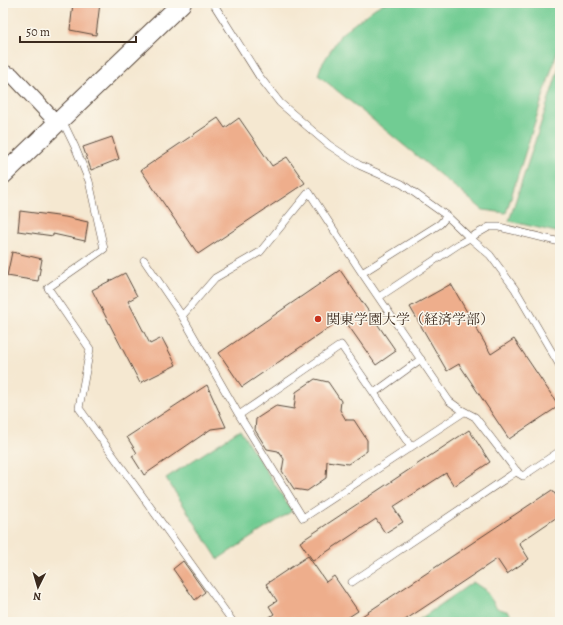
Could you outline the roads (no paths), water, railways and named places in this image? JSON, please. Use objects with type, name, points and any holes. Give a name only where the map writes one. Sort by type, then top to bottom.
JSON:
[{"type":"street","points":[[3,175],[182,3]]},
{"type":"street","points":[[3,72],[12,75],[59,121]]},
{"type":"lane","points":[[213,3],[259,76],[280,103],[329,145],[358,166],[402,184],[447,216],[490,255],[516,289],[560,366]]},
{"type":"lane","points":[[59,121],[76,147],[89,181],[104,249],[48,288],[90,349],[79,408],[233,622]]},
{"type":"lane","points":[[182,316],[215,278],[260,252],[309,192],[449,401],[464,412],[475,417],[517,471],[523,476],[560,451]]},
{"type":"lane","points":[[362,273],[440,224],[447,216]]},
{"type":"lane","points":[[379,297],[458,244],[489,227],[499,227],[560,242]]},
{"type":"lane","points":[[144,260],[182,316],[239,415],[303,518],[464,412]]},
{"type":"lane","points":[[239,415],[341,345],[411,447]]},
{"type":"lane","points":[[374,393],[421,359]]},
{"type":"lane","points":[[352,582],[517,471]]},
{"type":"place","name":"関東学園大学（経済学部）","points":[[318,319]]}]
